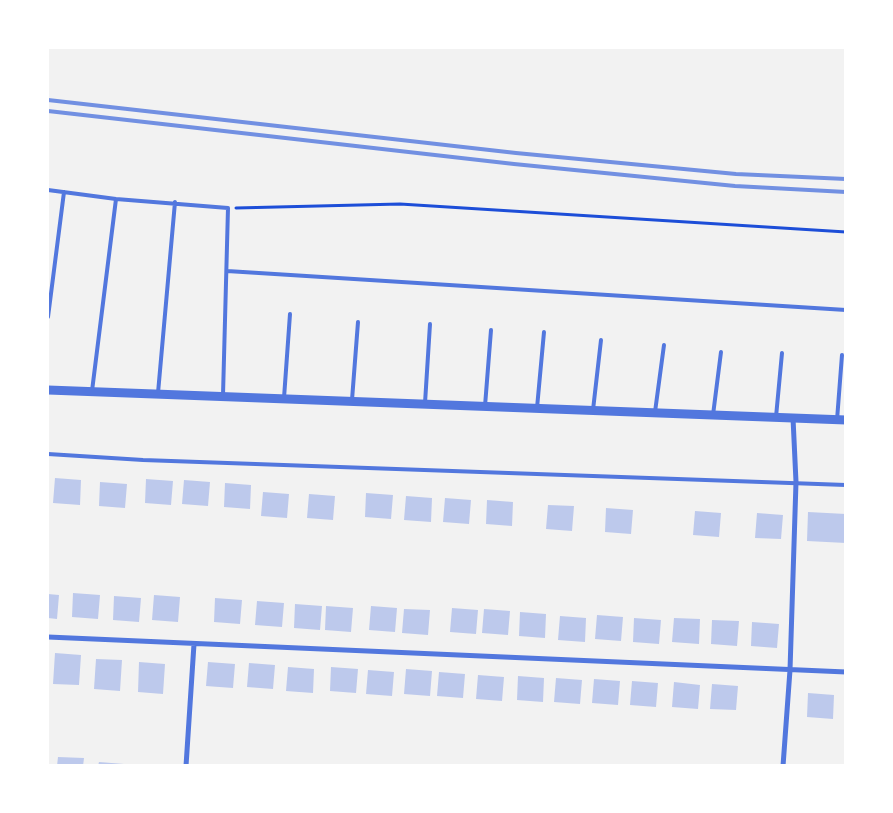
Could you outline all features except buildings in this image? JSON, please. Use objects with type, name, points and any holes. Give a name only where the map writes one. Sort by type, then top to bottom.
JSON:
[{"type":"street","points":[[48,390],[222,395],[841,420]]},
{"type":"street","points":[[783,766],[790,670],[796,482],[793,418]]},
{"type":"street","points":[[48,637],[846,672]]},
{"type":"street","points":[[186,766],[194,644]]},
{"type":"lane","points":[[48,190],[116,199],[175,202],[228,208],[222,395]]},
{"type":"lane","points":[[48,317],[64,192]]},
{"type":"lane","points":[[92,391],[116,199]]},
{"type":"lane","points":[[158,393],[175,202]]},
{"type":"lane","points":[[227,271],[846,310]]},
{"type":"lane","points":[[284,398],[290,314]]},
{"type":"lane","points":[[352,400],[358,322]]},
{"type":"lane","points":[[425,403],[430,324]]},
{"type":"lane","points":[[485,406],[491,330]]},
{"type":"lane","points":[[537,408],[544,332]]},
{"type":"lane","points":[[593,410],[601,340]]},
{"type":"lane","points":[[655,412],[664,345]]},
{"type":"lane","points":[[713,415],[721,352]]},
{"type":"lane","points":[[776,417],[782,353]]},
{"type":"lane","points":[[841,420],[842,355]]},
{"type":"lane","points":[[48,454],[143,460],[846,484]]},
{"type":"path","points":[[228,208],[400,204],[846,232]]},
{"type":"railway","points":[[48,100],[516,153],[736,174],[846,179]]},
{"type":"railway","points":[[48,111],[514,164],[735,186],[846,192]]}]
